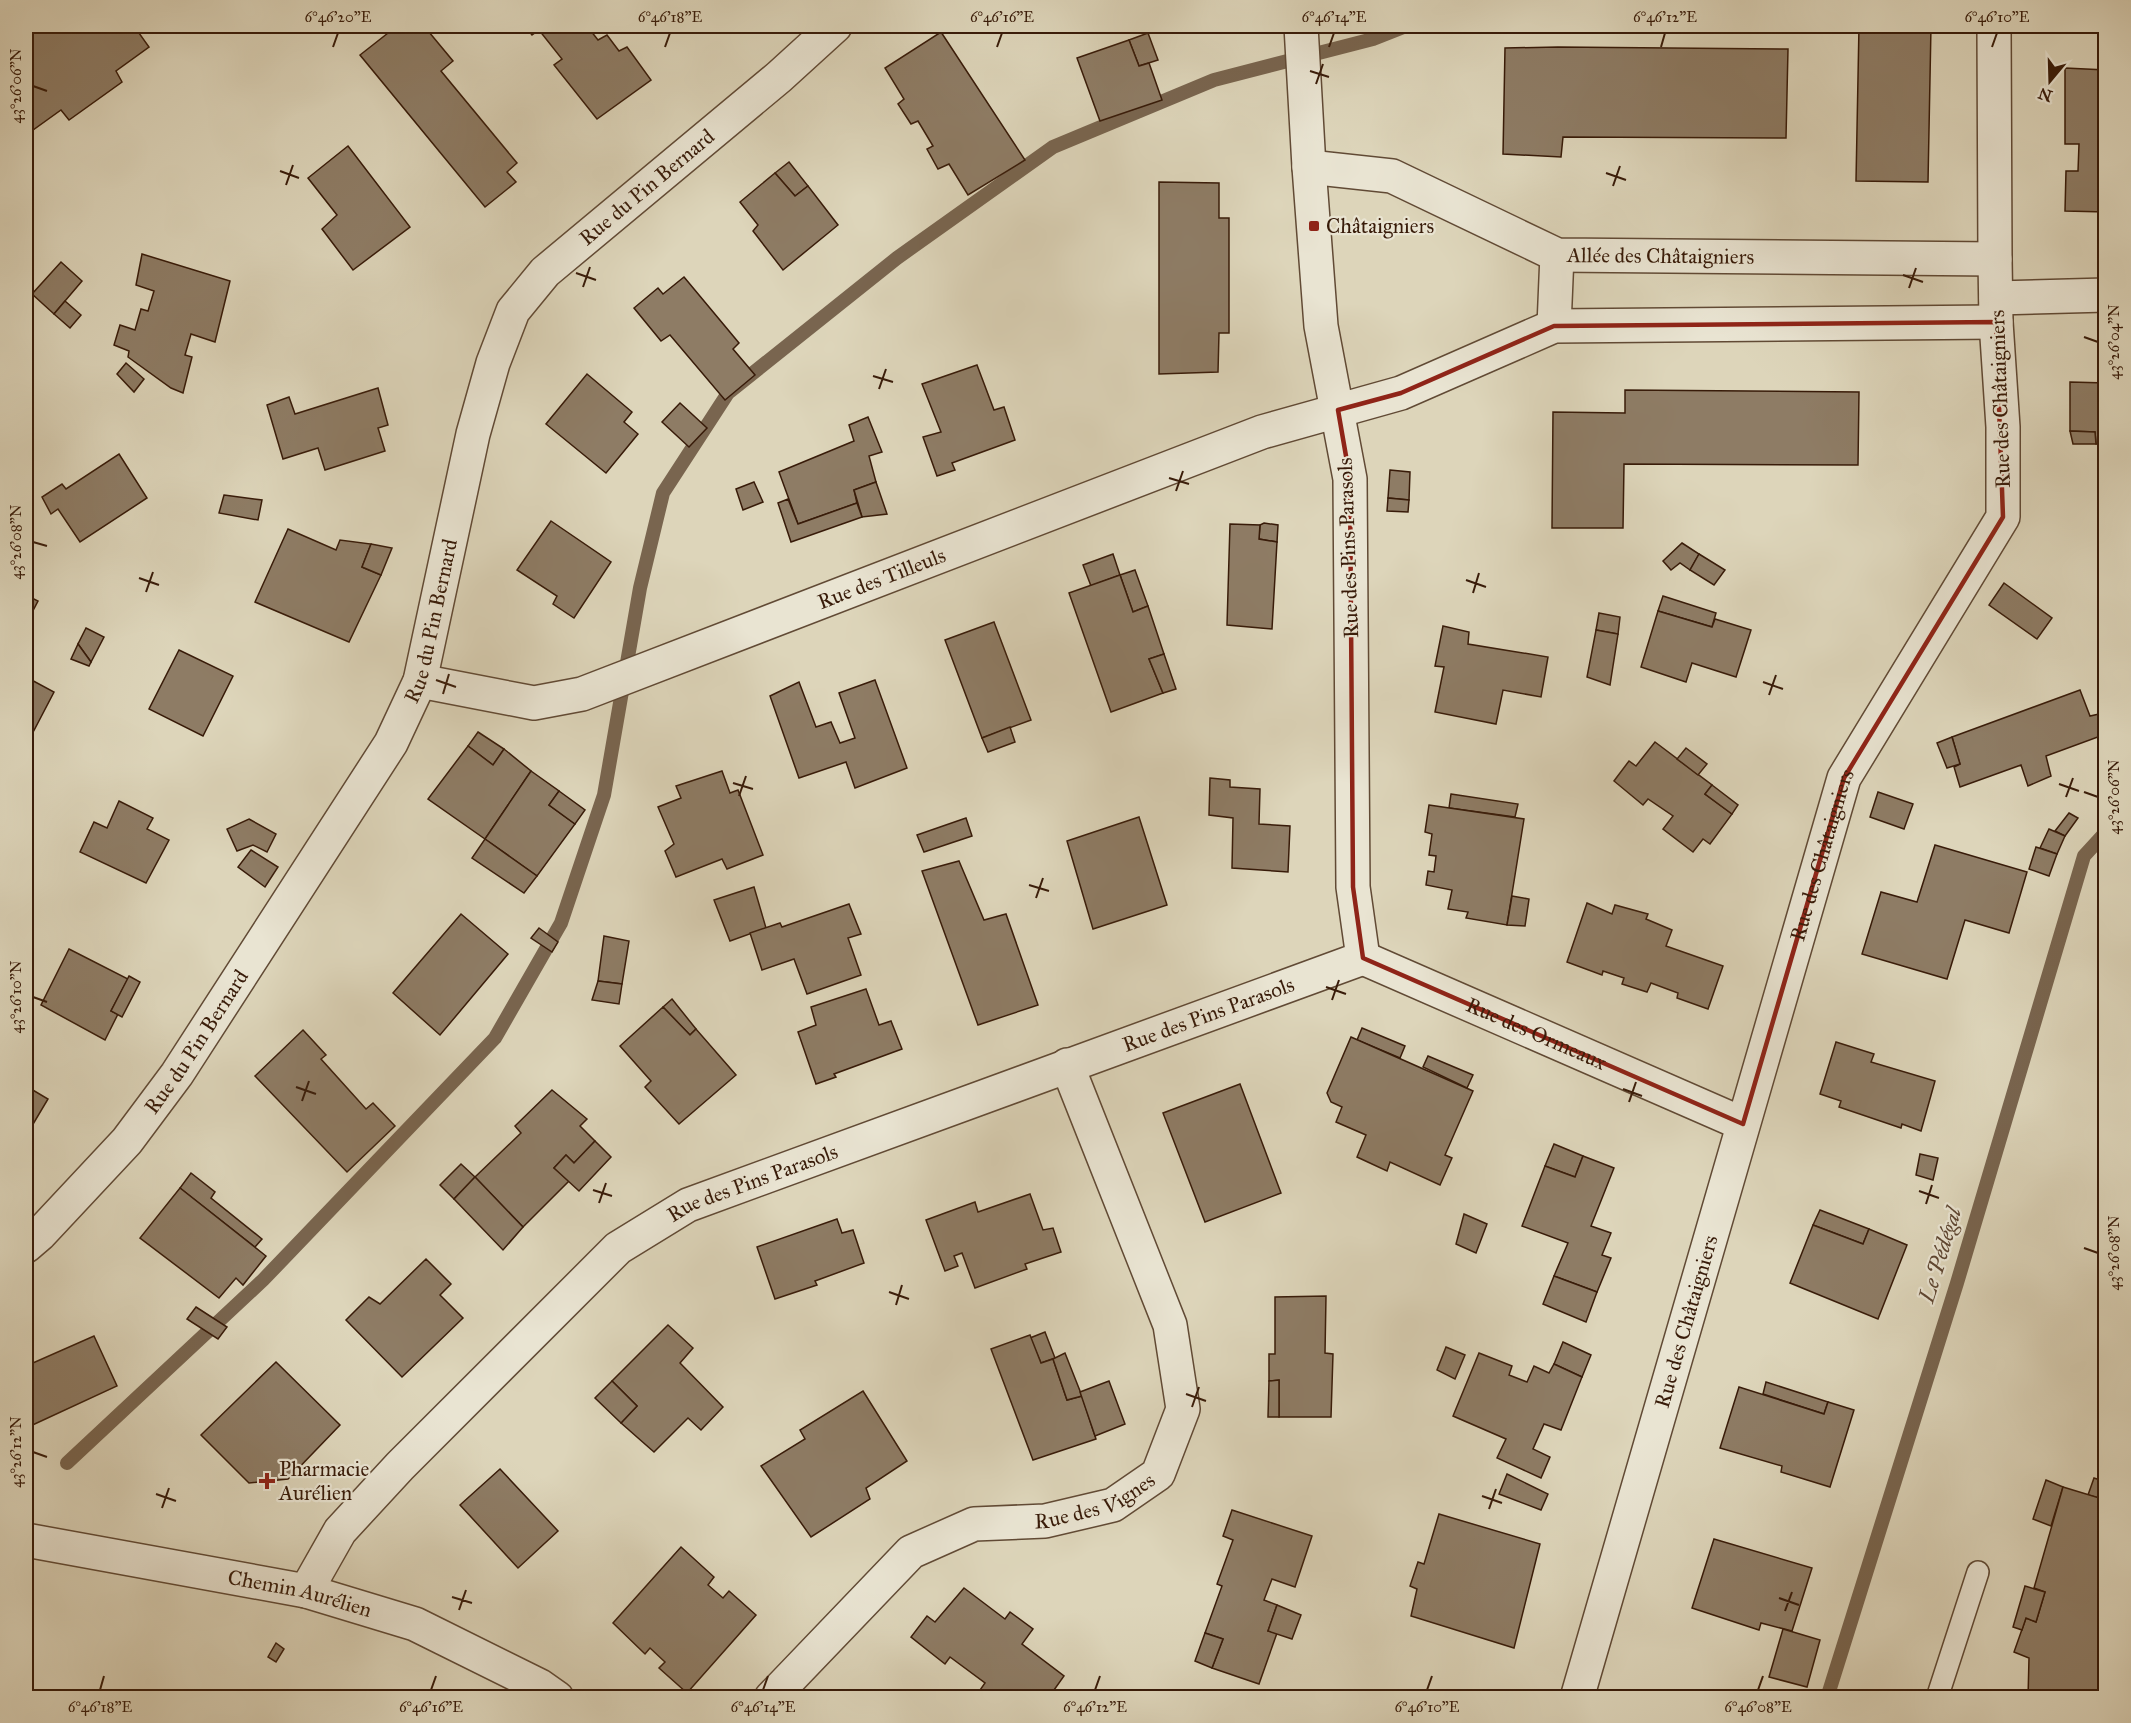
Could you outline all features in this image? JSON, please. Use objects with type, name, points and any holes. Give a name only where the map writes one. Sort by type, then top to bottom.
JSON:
[{"type":"street","name":"Rue du Pin Bernard","points":[[26,1246],[127,1142],[177,1074],[391,743],[420,681],[473,434],[493,363],[513,312],[545,273],[779,77],[835,26]]},
{"type":"street","name":"Rue des Pins Parasols","points":[[306,1591],[340,1531],[400,1466],[618,1248],[688,1205],[1363,958],[1353,887],[1350,479],[1321,327],[1301,26]]},
{"type":"street","name":"Rue des Châtaigniers","points":[[1577,1698],[1844,778],[2003,517],[2003,427],[1995,259],[1994,26]]},
{"type":"street","name":"Allée des Châtaigniers","points":[[1309,167],[1392,176],[1557,255],[1995,259]]},
{"type":"street","points":[[1554,326],[1557,255]]},
{"type":"street","points":[[1338,410],[1401,393],[1554,326],[1996,310],[2106,295]]},
{"type":"street","name":"Rue des Tilleuls","points":[[420,681],[534,703],[582,694],[1251,436],[1338,410]]},
{"type":"street","name":"Rue des Ormeaux","points":[[1363,958],[1743,1124]]},
{"type":"street","name":"Rue des Vignes","points":[[771,1698],[911,1552],[974,1524],[1045,1521],[1113,1505],[1158,1474],[1183,1409],[1170,1325],[1067,1065]]},
{"type":"street","name":"Chemin Aurélien","points":[[26,1540],[306,1591],[415,1624],[540,1686],[557,1698]]},
{"type":"lane","points":[[1937,1698],[1978,1572]]},
{"type":"highlighted area","points":[[1996,322],[2003,517],[1844,778],[1743,1124],[1363,958],[1353,887],[1350,479],[1338,410],[1401,393],[1554,326]]},
{"type":"building","points":[[26,26],[134,26],[149,47],[116,71],[122,82],[69,120],[61,110],[26,135]]},
{"type":"building","points":[[397,26],[424,26],[453,61],[441,71],[517,163],[507,172],[516,182],[485,207],[360,55]]},
{"type":"building","points":[[525,26],[587,26],[598,40],[607,35],[619,51],[627,47],[651,80],[597,119],[554,65],[562,59],[539,30],[532,35]]},
{"type":"building","points":[[1859,26],[1931,26],[1928,182],[1856,181]]},
{"type":"building","points":[[941,32],[1025,160],[968,195],[949,164],[938,169],[927,149],[933,146],[918,121],[911,124],[898,104],[904,99],[885,68]]},
{"type":"building","points":[[1148,33],[1158,60],[1139,66],[1129,40]]},
{"type":"building","points":[[1129,40],[1139,66],[1149,63],[1162,100],[1100,121],[1077,58]]},
{"type":"building","points":[[1505,48],[1788,49],[1786,138],[1563,137],[1561,157],[1503,154]]},
{"type":"building","points":[[2065,68],[2106,70],[2106,212],[2065,211],[2066,171],[2078,171],[2079,144],[2065,144]]},
{"type":"building","points":[[348,146],[410,227],[353,270],[322,229],[337,215],[308,178]]},
{"type":"building","points":[[789,162],[808,186],[795,196],[775,173]]},
{"type":"building","points":[[775,173],[795,196],[808,186],[838,225],[783,270],[753,231],[758,225],[740,202]]},
{"type":"building","points":[[1159,182],[1219,183],[1219,218],[1229,218],[1229,333],[1219,333],[1218,372],[1159,374]]},
{"type":"building","points":[[142,254],[230,281],[215,342],[191,334],[185,355],[192,357],[183,393],[171,388],[128,357],[129,351],[114,345],[120,325],[135,330],[141,309],[148,311],[154,291],[136,285]]},
{"type":"building","points":[[61,262],[82,281],[54,314],[32,294]]},
{"type":"building","points":[[684,277],[739,343],[733,349],[755,375],[725,400],[670,335],[661,341],[634,308],[658,288],[663,294]]},
{"type":"building","points":[[65,301],[81,315],[70,328],[54,314]]},
{"type":"building","points":[[126,363],[144,379],[134,392],[117,374]]},
{"type":"building","points":[[977,365],[994,410],[1004,407],[1015,440],[952,463],[955,470],[937,476],[923,437],[941,432],[922,384]]},
{"type":"building","points":[[587,374],[632,412],[624,422],[638,434],[606,473],[546,424]]},
{"type":"building","points":[[2070,382],[2106,383],[2106,444],[2096,444],[2095,432],[2070,431]]},
{"type":"building","points":[[378,388],[388,425],[378,428],[385,451],[325,470],[318,448],[283,459],[267,405],[289,397],[295,414]]},
{"type":"building","points":[[1625,390],[1859,392],[1858,465],[1624,464],[1623,528],[1552,528],[1553,412],[1625,413]]},
{"type":"building","points":[[680,403],[707,428],[689,447],[662,422]]},
{"type":"building","points":[[868,417],[882,452],[869,456],[876,482],[854,490],[857,503],[798,524],[779,472],[854,441],[849,425]]},
{"type":"building","points":[[2070,431],[2095,432],[2096,444],[2073,444]]},
{"type":"building","points":[[119,454],[147,498],[80,542],[58,509],[51,514],[42,497],[62,484],[66,489]]},
{"type":"building","points":[[1390,470],[1410,472],[1409,500],[1388,498]]},
{"type":"building","points":[[754,482],[763,502],[743,510],[736,489]]},
{"type":"building","points":[[876,482],[887,514],[862,517],[854,490]]},
{"type":"building","points":[[224,495],[262,500],[258,520],[219,513]]},
{"type":"building","points":[[1388,498],[1409,500],[1408,512],[1387,511]]},
{"type":"building","points":[[788,499],[798,524],[857,503],[862,517],[791,542],[778,503]]},
{"type":"building","points":[[551,521],[611,562],[574,618],[553,604],[557,596],[517,570]]},
{"type":"building","points":[[1264,523],[1278,525],[1277,542],[1259,539],[1260,525]]},
{"type":"building","points":[[1230,524],[1260,525],[1259,539],[1277,542],[1272,629],[1227,625]]},
{"type":"building","points":[[288,529],[336,550],[340,540],[371,544],[362,567],[381,575],[349,642],[255,602]]},
{"type":"building","points":[[1682,543],[1699,554],[1690,570],[1680,563],[1671,570],[1663,561]]},
{"type":"building","points":[[371,544],[392,548],[381,575],[362,567]]},
{"type":"building","points":[[1113,554],[1120,575],[1091,586],[1083,565]]},
{"type":"building","points":[[1699,554],[1725,570],[1714,585],[1690,570]]},
{"type":"building","points":[[1135,570],[1148,606],[1133,612],[1120,575]]},
{"type":"building","points":[[1120,575],[1133,612],[1148,606],[1164,654],[1149,659],[1163,693],[1111,712],[1069,593]]},
{"type":"building","points":[[2004,583],[2052,618],[2037,639],[1989,605]]},
{"type":"building","points":[[26,595],[38,601],[26,624]]},
{"type":"building","points":[[1663,596],[1716,613],[1712,627],[1658,611]]},
{"type":"building","points":[[1658,611],[1712,627],[1715,619],[1751,630],[1736,677],[1692,663],[1686,682],[1641,667]]},
{"type":"building","points":[[1599,613],[1620,617],[1618,634],[1596,630]]},
{"type":"building","points":[[994,622],[1031,720],[982,738],[945,640]]},
{"type":"building","points":[[1443,626],[1469,632],[1468,644],[1548,657],[1541,697],[1503,690],[1496,724],[1435,712],[1444,667],[1435,666]]},
{"type":"building","points":[[86,628],[104,637],[91,662],[78,644]]},
{"type":"building","points":[[1596,630],[1618,634],[1610,685],[1587,677]]},
{"type":"building","points":[[78,644],[91,662],[89,666],[71,659]]},
{"type":"building","points":[[179,650],[233,676],[203,736],[149,709]]},
{"type":"building","points":[[1164,654],[1176,689],[1163,693],[1149,659]]},
{"type":"building","points":[[26,677],[54,692],[29,740],[26,738]]},
{"type":"building","points":[[875,680],[907,768],[855,788],[846,762],[799,778],[770,696],[799,682],[816,727],[831,722],[840,743],[855,738],[839,693]]},
{"type":"building","points":[[2080,690],[2090,716],[2103,713],[2106,720],[2106,734],[2046,756],[2051,776],[2028,786],[2021,765],[1960,787],[1954,767],[1960,764],[1952,737]]},
{"type":"building","points":[[1010,727],[1015,742],[988,752],[982,738]]},
{"type":"building","points":[[478,732],[504,749],[493,765],[468,746]]},
{"type":"building","points":[[1952,737],[1960,764],[1947,768],[1937,743]]},
{"type":"building","points":[[1655,742],[1712,785],[1705,794],[1732,814],[1710,844],[1703,839],[1693,852],[1663,829],[1673,816],[1648,799],[1643,805],[1614,781],[1629,761],[1636,766]]},
{"type":"building","points":[[468,746],[493,765],[504,749],[531,771],[485,839],[428,799]]},
{"type":"building","points":[[1686,748],[1707,764],[1698,775],[1677,759]]},
{"type":"building","points":[[531,771],[559,791],[549,805],[575,824],[537,876],[485,839]]},
{"type":"building","points":[[722,771],[730,793],[738,790],[763,855],[727,869],[722,859],[676,877],[665,851],[674,844],[658,807],[681,798],[676,786]]},
{"type":"building","points":[[1210,778],[1230,780],[1230,787],[1260,789],[1259,824],[1290,826],[1288,872],[1232,868],[1233,818],[1209,815]]},
{"type":"building","points":[[1712,785],[1738,805],[1732,814],[1705,794]]},
{"type":"building","points":[[559,791],[585,810],[575,824],[549,805]]},
{"type":"building","points":[[1878,792],[1913,804],[1904,829],[1870,817]]},
{"type":"building","points":[[1451,794],[1518,804],[1515,817],[1449,808]]},
{"type":"building","points":[[119,801],[153,818],[147,829],[169,840],[146,883],[80,852],[94,822],[107,828]]},
{"type":"building","points":[[1429,805],[1524,819],[1507,925],[1466,918],[1468,912],[1448,909],[1452,890],[1426,885],[1428,871],[1434,872],[1436,856],[1429,855],[1432,834],[1425,832]]},
{"type":"building","points":[[2069,813],[2078,818],[2065,836],[2055,831]]},
{"type":"building","points":[[1139,817],[1167,905],[1093,929],[1067,841]]},
{"type":"building","points":[[966,818],[972,836],[924,852],[917,835]]},
{"type":"building","points":[[249,819],[276,834],[267,852],[253,845],[237,851],[227,829]]},
{"type":"building","points":[[2049,829],[2065,836],[2057,854],[2040,848]]},
{"type":"building","points":[[485,839],[537,876],[524,893],[472,858]]},
{"type":"building","points":[[1935,845],[2027,872],[2009,933],[1965,920],[1947,979],[1862,954],[1881,892],[1917,902]]},
{"type":"building","points":[[2036,847],[2057,854],[2049,876],[2029,869]]},
{"type":"building","points":[[251,850],[278,867],[265,887],[238,867]]},
{"type":"building","points":[[959,861],[984,920],[1006,914],[1038,1005],[978,1025],[922,871]]},
{"type":"building","points":[[754,887],[766,928],[730,941],[714,900]]},
{"type":"building","points":[[1512,896],[1529,899],[1525,926],[1507,925]]},
{"type":"building","points":[[1587,903],[1612,914],[1615,905],[1648,914],[1646,919],[1672,930],[1666,946],[1723,966],[1708,1009],[1677,998],[1678,993],[1651,983],[1647,992],[1622,984],[1624,978],[1603,971],[1602,975],[1567,962]]},
{"type":"building","points":[[849,904],[861,934],[848,938],[861,975],[807,994],[794,959],[762,970],[750,933],[780,923],[782,927]]},
{"type":"building","points":[[461,914],[508,954],[440,1035],[393,993]]},
{"type":"building","points":[[539,928],[558,942],[552,952],[531,938]]},
{"type":"building","points":[[604,936],[629,941],[622,984],[598,981]]},
{"type":"building","points":[[69,949],[128,979],[111,1011],[118,1014],[105,1040],[41,1005]]},
{"type":"building","points":[[129,976],[140,982],[122,1017],[111,1011]]},
{"type":"building","points":[[598,981],[622,984],[619,1004],[592,1000]]},
{"type":"building","points":[[866,989],[879,1025],[891,1021],[902,1049],[834,1074],[836,1077],[816,1084],[798,1032],[816,1025],[811,1007]]},
{"type":"building","points":[[672,999],[696,1029],[690,1035],[663,1007]]},
{"type":"building","points":[[663,1007],[690,1035],[696,1029],[736,1075],[679,1124],[645,1087],[651,1081],[620,1046]]},
{"type":"building","points":[[1362,1028],[1405,1046],[1400,1058],[1357,1040]]},
{"type":"building","points":[[303,1030],[326,1055],[321,1059],[366,1109],[373,1103],[395,1126],[347,1172],[255,1076]]},
{"type":"building","points":[[1351,1037],[1473,1091],[1445,1155],[1452,1158],[1440,1185],[1390,1162],[1387,1171],[1357,1157],[1366,1135],[1336,1122],[1342,1107],[1331,1102],[1327,1093]]},
{"type":"building","points":[[1836,1042],[1874,1054],[1871,1062],[1935,1081],[1921,1131],[1902,1124],[1901,1128],[1839,1107],[1841,1101],[1820,1094]]},
{"type":"building","points":[[1428,1056],[1473,1075],[1467,1088],[1423,1067]]},
{"type":"building","points":[[1240,1084],[1281,1193],[1205,1222],[1163,1113]]},
{"type":"building","points":[[26,1086],[48,1099],[26,1136]]},
{"type":"building","points":[[552,1090],[587,1119],[580,1126],[595,1141],[574,1163],[566,1155],[554,1168],[569,1181],[523,1227],[475,1177],[521,1133],[515,1126]]},
{"type":"building","points":[[595,1141],[611,1157],[579,1191],[554,1168],[566,1155],[574,1163]]},
{"type":"building","points":[[1554,1144],[1583,1156],[1575,1177],[1545,1166]]},
{"type":"building","points":[[1920,1154],[1938,1158],[1933,1180],[1916,1175]]},
{"type":"building","points":[[1583,1156],[1614,1168],[1591,1226],[1611,1233],[1602,1255],[1611,1258],[1597,1292],[1554,1276],[1568,1243],[1522,1226],[1545,1166],[1575,1177]]},
{"type":"building","points":[[461,1164],[475,1177],[454,1199],[440,1185]]},
{"type":"building","points":[[191,1173],[215,1192],[211,1198],[262,1239],[255,1247],[180,1188]]},
{"type":"building","points":[[475,1177],[523,1227],[503,1250],[454,1199]]},
{"type":"building","points":[[180,1188],[266,1256],[243,1285],[236,1278],[219,1298],[140,1238]]},
{"type":"building","points":[[1030,1194],[1043,1230],[1053,1228],[1061,1252],[1025,1264],[1027,1269],[975,1288],[962,1253],[954,1256],[958,1266],[945,1271],[926,1220],[975,1202],[978,1212]]},
{"type":"building","points":[[1820,1210],[1869,1229],[1863,1244],[1813,1225]]},
{"type":"building","points":[[1464,1214],[1487,1224],[1476,1253],[1456,1244]]},
{"type":"building","points":[[837,1219],[842,1233],[853,1230],[864,1263],[815,1281],[817,1285],[775,1299],[757,1247]]},
{"type":"building","points":[[1813,1225],[1863,1244],[1869,1229],[1907,1245],[1878,1319],[1790,1283]]},
{"type":"building","points":[[426,1259],[451,1284],[440,1295],[463,1318],[402,1377],[346,1320],[369,1297],[380,1304]]},
{"type":"building","points":[[1554,1276],[1597,1292],[1586,1322],[1543,1304]]},
{"type":"building","points":[[1326,1296],[1325,1353],[1333,1354],[1331,1417],[1279,1417],[1279,1380],[1269,1381],[1269,1354],[1275,1354],[1275,1297]]},
{"type":"building","points":[[196,1307],[227,1327],[218,1339],[187,1319]]},
{"type":"building","points":[[668,1325],[693,1348],[680,1363],[723,1407],[701,1430],[688,1418],[654,1452],[621,1423],[637,1406],[612,1381]]},
{"type":"building","points":[[1045,1332],[1055,1358],[1041,1363],[1030,1338]]},
{"type":"building","points":[[1030,1335],[1041,1363],[1053,1359],[1067,1400],[1082,1396],[1096,1439],[1033,1460],[991,1349]]},
{"type":"building","points":[[94,1336],[117,1386],[26,1428],[26,1366]]},
{"type":"building","points":[[1563,1342],[1591,1355],[1582,1377],[1554,1364]]},
{"type":"building","points":[[1446,1347],[1465,1355],[1455,1379],[1437,1370]]},
{"type":"building","points":[[1065,1353],[1082,1396],[1067,1400],[1053,1359]]},
{"type":"building","points":[[1479,1353],[1512,1366],[1509,1375],[1527,1382],[1534,1366],[1549,1373],[1554,1364],[1582,1377],[1561,1430],[1544,1424],[1533,1449],[1550,1457],[1541,1478],[1497,1458],[1506,1439],[1453,1416]]},
{"type":"building","points":[[276,1362],[340,1425],[288,1479],[249,1483],[201,1435]]},
{"type":"building","points":[[1279,1380],[1279,1417],[1268,1417],[1269,1381]]},
{"type":"building","points":[[612,1381],[637,1406],[621,1423],[595,1398]]},
{"type":"building","points":[[1109,1381],[1125,1424],[1095,1436],[1080,1392]]},
{"type":"building","points":[[1766,1382],[1828,1402],[1824,1414],[1763,1394]]},
{"type":"building","points":[[1739,1387],[1824,1414],[1828,1402],[1854,1410],[1830,1487],[1781,1472],[1782,1466],[1720,1448]]},
{"type":"building","points":[[863,1391],[907,1461],[866,1488],[870,1499],[811,1537],[761,1466],[805,1439],[800,1430]]},
{"type":"building","points":[[500,1469],[558,1531],[518,1568],[460,1505]]},
{"type":"building","points":[[1507,1474],[1548,1494],[1541,1510],[1499,1494]]},
{"type":"building","points":[[2094,1478],[2106,1482],[2106,1500],[2088,1495]]},
{"type":"building","points":[[2046,1480],[2063,1487],[2051,1526],[2033,1519]]},
{"type":"building","points":[[2063,1487],[2106,1500],[2106,1698],[2028,1698],[2029,1658],[2014,1652],[2026,1618],[2036,1622],[2045,1592],[2034,1588]]},
{"type":"building","points":[[1232,1510],[1312,1536],[1295,1587],[1272,1579],[1264,1600],[1277,1605],[1268,1631],[1277,1633],[1259,1684],[1212,1668],[1223,1639],[1205,1633],[1222,1586],[1217,1584],[1233,1540],[1223,1536]]},
{"type":"building","points":[[1439,1514],[1540,1544],[1514,1648],[1411,1616],[1417,1589],[1410,1586],[1418,1562],[1424,1564]]},
{"type":"building","points":[[1714,1539],[1812,1568],[1792,1631],[1761,1623],[1759,1630],[1692,1608]]},
{"type":"building","points":[[681,1547],[714,1577],[708,1585],[723,1598],[729,1591],[756,1615],[687,1693],[659,1668],[665,1662],[650,1648],[645,1654],[613,1623]]},
{"type":"building","points":[[2025,1586],[2045,1592],[2036,1622],[2026,1618],[2022,1630],[2013,1627]]},
{"type":"building","points":[[964,1588],[1005,1619],[1010,1612],[1033,1629],[1022,1644],[1064,1676],[1050,1698],[990,1698],[980,1690],[985,1683],[950,1657],[945,1664],[911,1637],[927,1616],[935,1622]]},
{"type":"building","points":[[1277,1605],[1301,1615],[1292,1639],[1268,1631]]},
{"type":"building","points":[[1783,1629],[1820,1640],[1807,1687],[1769,1677]]},
{"type":"building","points":[[1205,1633],[1223,1639],[1212,1668],[1195,1661]]},
{"type":"building","points":[[276,1643],[284,1649],[276,1662],[268,1657]]},
{"type":"waterway","points":[[67,1463],[263,1280],[495,1038],[561,923],[604,795],[640,588],[663,493],[728,393],[897,258],[1053,147],[1214,80],[1373,39],[1406,26]]},
{"type":"waterway","name":"Le Pédégal","points":[[1827,1698],[1957,1283],[2084,856],[2106,832]]},
{"type":"place","name":"Châtaigniers","points":[[1314,226]]},
{"type":"place","name":"Pharmacie Aurélien","points":[[267,1481]]}]
